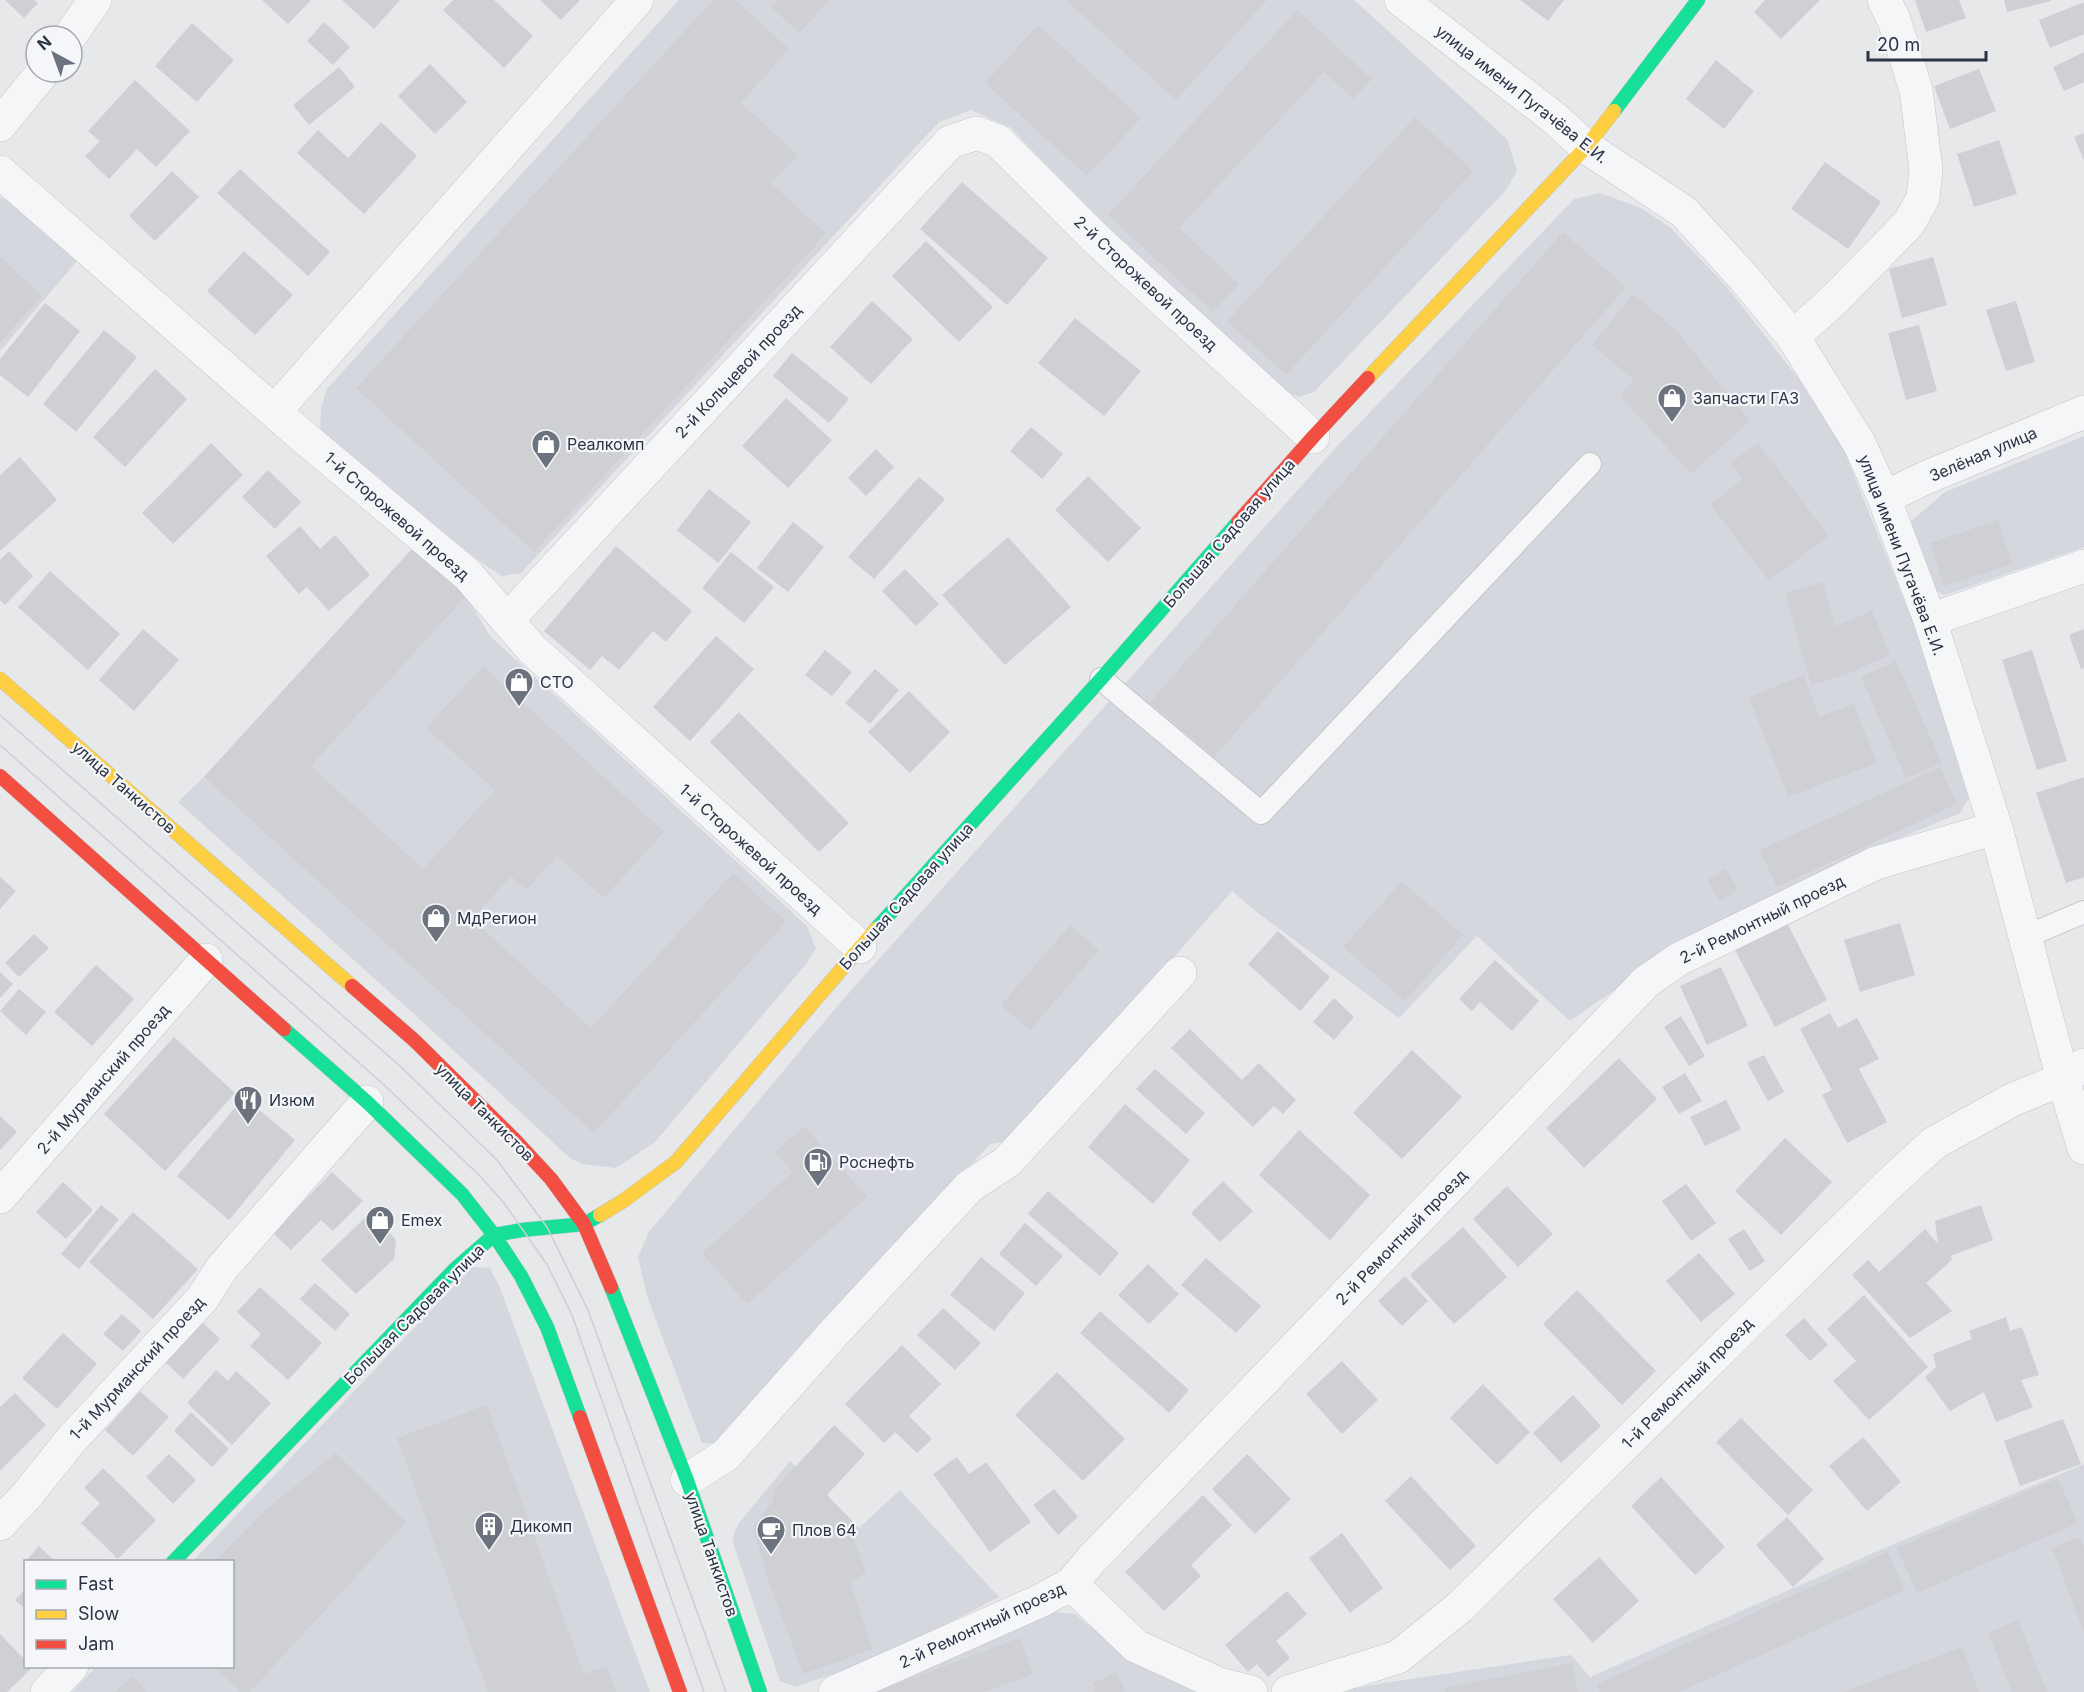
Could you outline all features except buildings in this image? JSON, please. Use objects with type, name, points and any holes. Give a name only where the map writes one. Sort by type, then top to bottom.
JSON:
[{"type":"main road","name":"Большая Садовая улица","points":[[175,1560],[454,1270],[494,1235],[584,1224],[623,1202],[676,1162],[860,947],[1101,679],[1313,437],[1586,147],[1698,0]]},
{"type":"main road","name":"улица Танкистов","points":[[0,679],[415,1041],[551,1179],[584,1224],[613,1293],[687,1480],[760,1692]]},
{"type":"main road","points":[[4,788],[206,960],[367,1102],[462,1194],[494,1235],[521,1276],[547,1328],[680,1692]]},
{"type":"street","points":[[78,24],[95,0]]},
{"type":"street","points":[[275,411],[637,0]]},
{"type":"street","name":"улица имени Пугачёва Е.И.","points":[[1401,0],[1553,117],[1586,147],[1684,212],[1744,278],[1793,337],[1859,443],[1884,498],[1930,620],[1996,828],[2025,937],[2074,1072],[2084,1148]]},
{"type":"street","points":[[1793,337],[1836,298],[1909,223],[1923,198],[1926,169],[1916,90],[1894,20],[1884,0]]},
{"type":"street","points":[[0,125],[33,84]]},
{"type":"street","name":"2-й Сторожевой проезд","points":[[977,133],[998,141],[1097,240],[1313,437]]},
{"type":"street","name":"2-й Кольцевой проезд","points":[[507,620],[950,142],[977,133]]},
{"type":"street","name":"1-й Сторожевой проезд","points":[[0,172],[467,574],[532,649],[860,947]]},
{"type":"street","name":"Зелёная улица","points":[[1884,498],[1925,478],[2084,412]]},
{"type":"street","points":[[1930,620],[2084,566]]},
{"type":"street","name":"2-й Ремонтный проезд","points":[[835,1692],[1040,1601],[1071,1584],[1646,982],[1679,959],[1876,863],[1996,828]]},
{"type":"street","name":"2-й Мурманский проезд","points":[[0,1197],[206,960]]},
{"type":"street","points":[[687,1480],[726,1455],[833,1334],[970,1186],[1007,1162],[1180,973]]},
{"type":"street","name":"1-й Ремонтный проезд","points":[[1288,1692],[1398,1657],[1460,1607],[1887,1186],[1934,1143],[2012,1100],[2074,1072]]},
{"type":"street","name":"1-й Мурманский проезд","points":[[0,1524],[27,1495],[71,1440],[202,1299],[222,1268],[367,1102]]},
{"type":"street","points":[[1071,1584],[1136,1646],[1219,1684],[1251,1692]]},
{"type":"street","points":[[47,1692],[70,1668]]},
{"type":"lane","points":[[1101,679],[1261,813],[1590,464]]},
{"type":"lane","points":[[2025,937],[2084,912]]},
{"type":"shaded area","points":[[679,0],[1354,0],[1507,139],[1517,170],[1507,189],[1314,392],[1299,397],[1287,392],[1104,223],[1010,127],[971,110],[939,122],[521,573],[502,576],[474,557],[320,430],[321,408],[327,389]]},
{"type":"shaded area","points":[[1600,193],[1641,208],[1671,228],[1727,287],[1801,382],[1843,448],[1913,622],[1971,795],[1960,813],[1871,850],[1639,973],[1570,1021],[1477,936],[1399,1018],[1254,910],[1232,891],[1012,1141],[990,1144],[734,1426],[715,1444],[702,1443],[647,1296],[638,1257],[649,1232],[839,1004],[1329,455],[1574,199]]},
{"type":"shaded area","points":[[0,197],[9,201],[77,261],[0,351]]},
{"type":"shaded area","points":[[2084,436],[2084,547],[1945,595],[1936,591],[1911,521],[1945,492]]},
{"type":"shaded area","points":[[413,548],[466,596],[491,637],[807,926],[816,949],[806,964],[655,1142],[616,1168],[583,1164],[571,1159],[178,802],[204,777]]},
{"type":"shaded area","points":[[472,1267],[490,1268],[500,1288],[650,1692],[72,1692],[95,1668],[234,1668],[234,1560],[194,1560]]},
{"type":"shaded area","points":[[790,1461],[859,1528],[900,1490],[999,1597],[886,1655],[796,1687],[780,1681],[733,1543],[734,1533],[739,1523]]},
{"type":"shaded area","points":[[2084,1464],[2084,1692],[1341,1692],[1371,1685],[1571,1655],[1590,1677]]},
{"type":"shaded area","points":[[1054,1612],[1075,1614],[1091,1627],[1211,1692],[860,1692]]},
{"type":"tram line","points":[[0,715],[400,1066],[497,1160],[547,1227],[588,1310],[726,1692]]},
{"type":"tram line","points":[[0,745],[383,1084],[480,1176],[504,1203],[546,1263],[572,1315],[704,1692]]},
{"type":"traffic: fast","points":[[1614,111],[1698,0]]},
{"type":"traffic: fast","points":[[876,929],[1101,679],[1238,522]]},
{"type":"traffic: fast","points":[[284,1029],[367,1102],[462,1194],[494,1235],[521,1276],[547,1327],[580,1417]]},
{"type":"traffic: fast","points":[[175,1560],[454,1270],[494,1235],[584,1224],[600,1215]]},
{"type":"traffic: fast","points":[[611,1287],[687,1480],[760,1692]]},
{"type":"traffic: slow","points":[[1368,378],[1586,147],[1614,111]]},
{"type":"traffic: slow","points":[[0,679],[352,986]]},
{"type":"traffic: slow","points":[[600,1215],[676,1162],[876,929]]},
{"type":"traffic: jam","points":[[1238,522],[1368,378]]},
{"type":"traffic: jam","points":[[0,776],[284,1029]]},
{"type":"traffic: jam","points":[[352,986],[415,1041],[551,1179],[584,1224],[611,1287]]},
{"type":"traffic: jam","points":[[580,1417],[680,1692]]},
{"type":"place","name":"Запчасти ГАЗ","points":[[1672,424]]},
{"type":"place","name":"Реалкомп","points":[[546,470]]},
{"type":"place","name":"СТО","points":[[519,708]]},
{"type":"place","name":"МдРегион","points":[[436,944]]},
{"type":"place","name":"Изюм","points":[[248,1126]]},
{"type":"place","name":"Роснефть","points":[[818,1188]]},
{"type":"place","name":"Emex","points":[[380,1246]]},
{"type":"place","name":"Дикомп","points":[[489,1552]]},
{"type":"place","name":"Плов 64","points":[[771,1556]]}]
